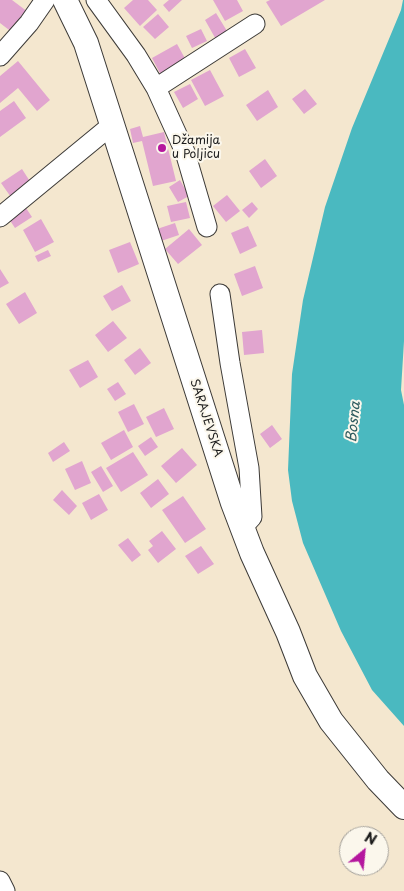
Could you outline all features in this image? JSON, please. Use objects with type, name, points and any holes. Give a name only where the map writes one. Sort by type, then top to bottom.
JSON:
[{"type":"main road","name":"SARAJEVSKA","points":[[65,0],[86,43],[252,554],[288,632],[305,676],[332,721],[378,780],[404,807]]},
{"type":"street","points":[[0,56],[46,0]]},
{"type":"street","points":[[96,0],[136,55],[156,88],[185,152],[207,227]]},
{"type":"street","points":[[156,88],[255,24]]},
{"type":"street","points":[[0,217],[113,124]]},
{"type":"street","points":[[220,294],[230,363],[250,468],[252,517],[242,528]]},
{"type":"street","points":[[0,881],[5,891]]},
{"type":"water","name":"Bosna","points":[[403,0],[404,341],[401,390],[404,405],[404,726],[372,690],[341,631],[303,543],[292,501],[288,470],[292,374],[303,300],[325,207],[352,128],[401,10]]},
{"type":"building","points":[[0,0],[12,0],[28,12],[13,33],[0,23]]},
{"type":"building","points":[[133,0],[148,0],[157,10],[140,26],[124,8]]},
{"type":"building","points":[[169,0],[182,0],[169,12],[163,5]]},
{"type":"building","points":[[213,0],[237,0],[243,11],[225,21]]},
{"type":"building","points":[[270,0],[325,0],[281,26],[266,2]]},
{"type":"building","points":[[216,13],[230,36],[218,43],[205,20]]},
{"type":"building","points":[[158,14],[169,27],[155,39],[143,27]]},
{"type":"building","points":[[201,29],[207,41],[192,48],[186,36]]},
{"type":"building","points":[[177,44],[187,62],[162,77],[152,58]]},
{"type":"building","points":[[245,49],[256,68],[239,77],[229,58]]},
{"type":"building","points":[[18,61],[50,100],[37,111],[18,88],[0,103],[0,76]]},
{"type":"building","points":[[210,70],[224,96],[205,106],[191,80]]},
{"type":"building","points":[[190,84],[198,99],[183,108],[174,92]]},
{"type":"building","points":[[305,89],[317,104],[304,114],[292,99]]},
{"type":"building","points":[[268,90],[278,107],[257,121],[246,105]]},
{"type":"building","points":[[14,101],[26,118],[0,137],[0,111]]},
{"type":"building","points":[[140,126],[143,137],[164,132],[176,181],[153,186],[142,141],[133,143],[130,129]]},
{"type":"building","points":[[265,159],[277,176],[261,188],[249,171]]},
{"type":"building","points":[[22,169],[33,186],[13,200],[1,183]]},
{"type":"building","points":[[180,180],[189,196],[178,202],[169,187]]},
{"type":"building","points":[[227,195],[240,211],[226,222],[213,206]]},
{"type":"building","points":[[186,202],[190,218],[171,222],[167,206]]},
{"type":"building","points":[[252,202],[258,209],[249,218],[242,210]]},
{"type":"building","points":[[26,208],[32,217],[15,228],[9,219]]},
{"type":"building","points":[[41,219],[54,242],[35,252],[23,230]]},
{"type":"building","points":[[175,223],[179,235],[161,241],[157,229]]},
{"type":"building","points":[[248,226],[257,246],[240,254],[231,233]]},
{"type":"building","points":[[189,229],[202,245],[178,264],[165,249]]},
{"type":"building","points":[[130,242],[139,264],[118,273],[109,250]]},
{"type":"building","points":[[48,250],[51,256],[38,262],[35,256]]},
{"type":"building","points":[[255,266],[263,288],[242,296],[234,274]]},
{"type":"building","points":[[0,269],[9,283],[0,288]]},
{"type":"building","points":[[122,285],[131,301],[112,311],[103,296]]},
{"type":"building","points":[[25,292],[37,313],[19,324],[6,304]]},
{"type":"building","points":[[113,321],[127,338],[108,352],[95,335]]},
{"type":"building","points":[[262,330],[264,353],[244,355],[242,332]]},
{"type":"building","points":[[140,348],[151,363],[135,375],[124,360]]},
{"type":"building","points":[[88,360],[98,377],[80,388],[69,370]]},
{"type":"building","points":[[118,382],[126,394],[115,401],[107,389]]},
{"type":"building","points":[[134,404],[144,424],[128,432],[118,412]]},
{"type":"building","points":[[164,408],[174,429],[156,437],[146,417]]},
{"type":"building","points":[[272,425],[282,439],[270,448],[260,434]]},
{"type":"building","points":[[124,430],[133,447],[111,460],[101,443]]},
{"type":"building","points":[[151,437],[158,447],[145,456],[138,446]]},
{"type":"building","points":[[64,442],[70,451],[53,462],[48,453]]},
{"type":"building","points":[[182,448],[197,465],[176,483],[161,466]]},
{"type":"building","points":[[133,452],[148,475],[121,492],[106,468]]},
{"type":"building","points":[[82,461],[91,483],[75,490],[65,469]]},
{"type":"building","points":[[101,466],[113,486],[103,492],[91,472]]},
{"type":"building","points":[[158,479],[169,494],[151,508],[140,493]]},
{"type":"building","points":[[62,490],[77,506],[69,515],[53,500]]},
{"type":"building","points":[[99,494],[108,510],[91,520],[82,503]]},
{"type":"building","points":[[183,496],[206,529],[185,543],[162,510]]},
{"type":"building","points":[[162,531],[176,549],[158,563],[148,550],[153,546],[149,541]]},
{"type":"building","points":[[128,538],[141,555],[132,562],[118,545]]},
{"type":"building","points":[[201,546],[214,564],[198,574],[185,556]]},
{"type":"place","name":"Džamija u Poljicu","points":[[162,148]]}]
